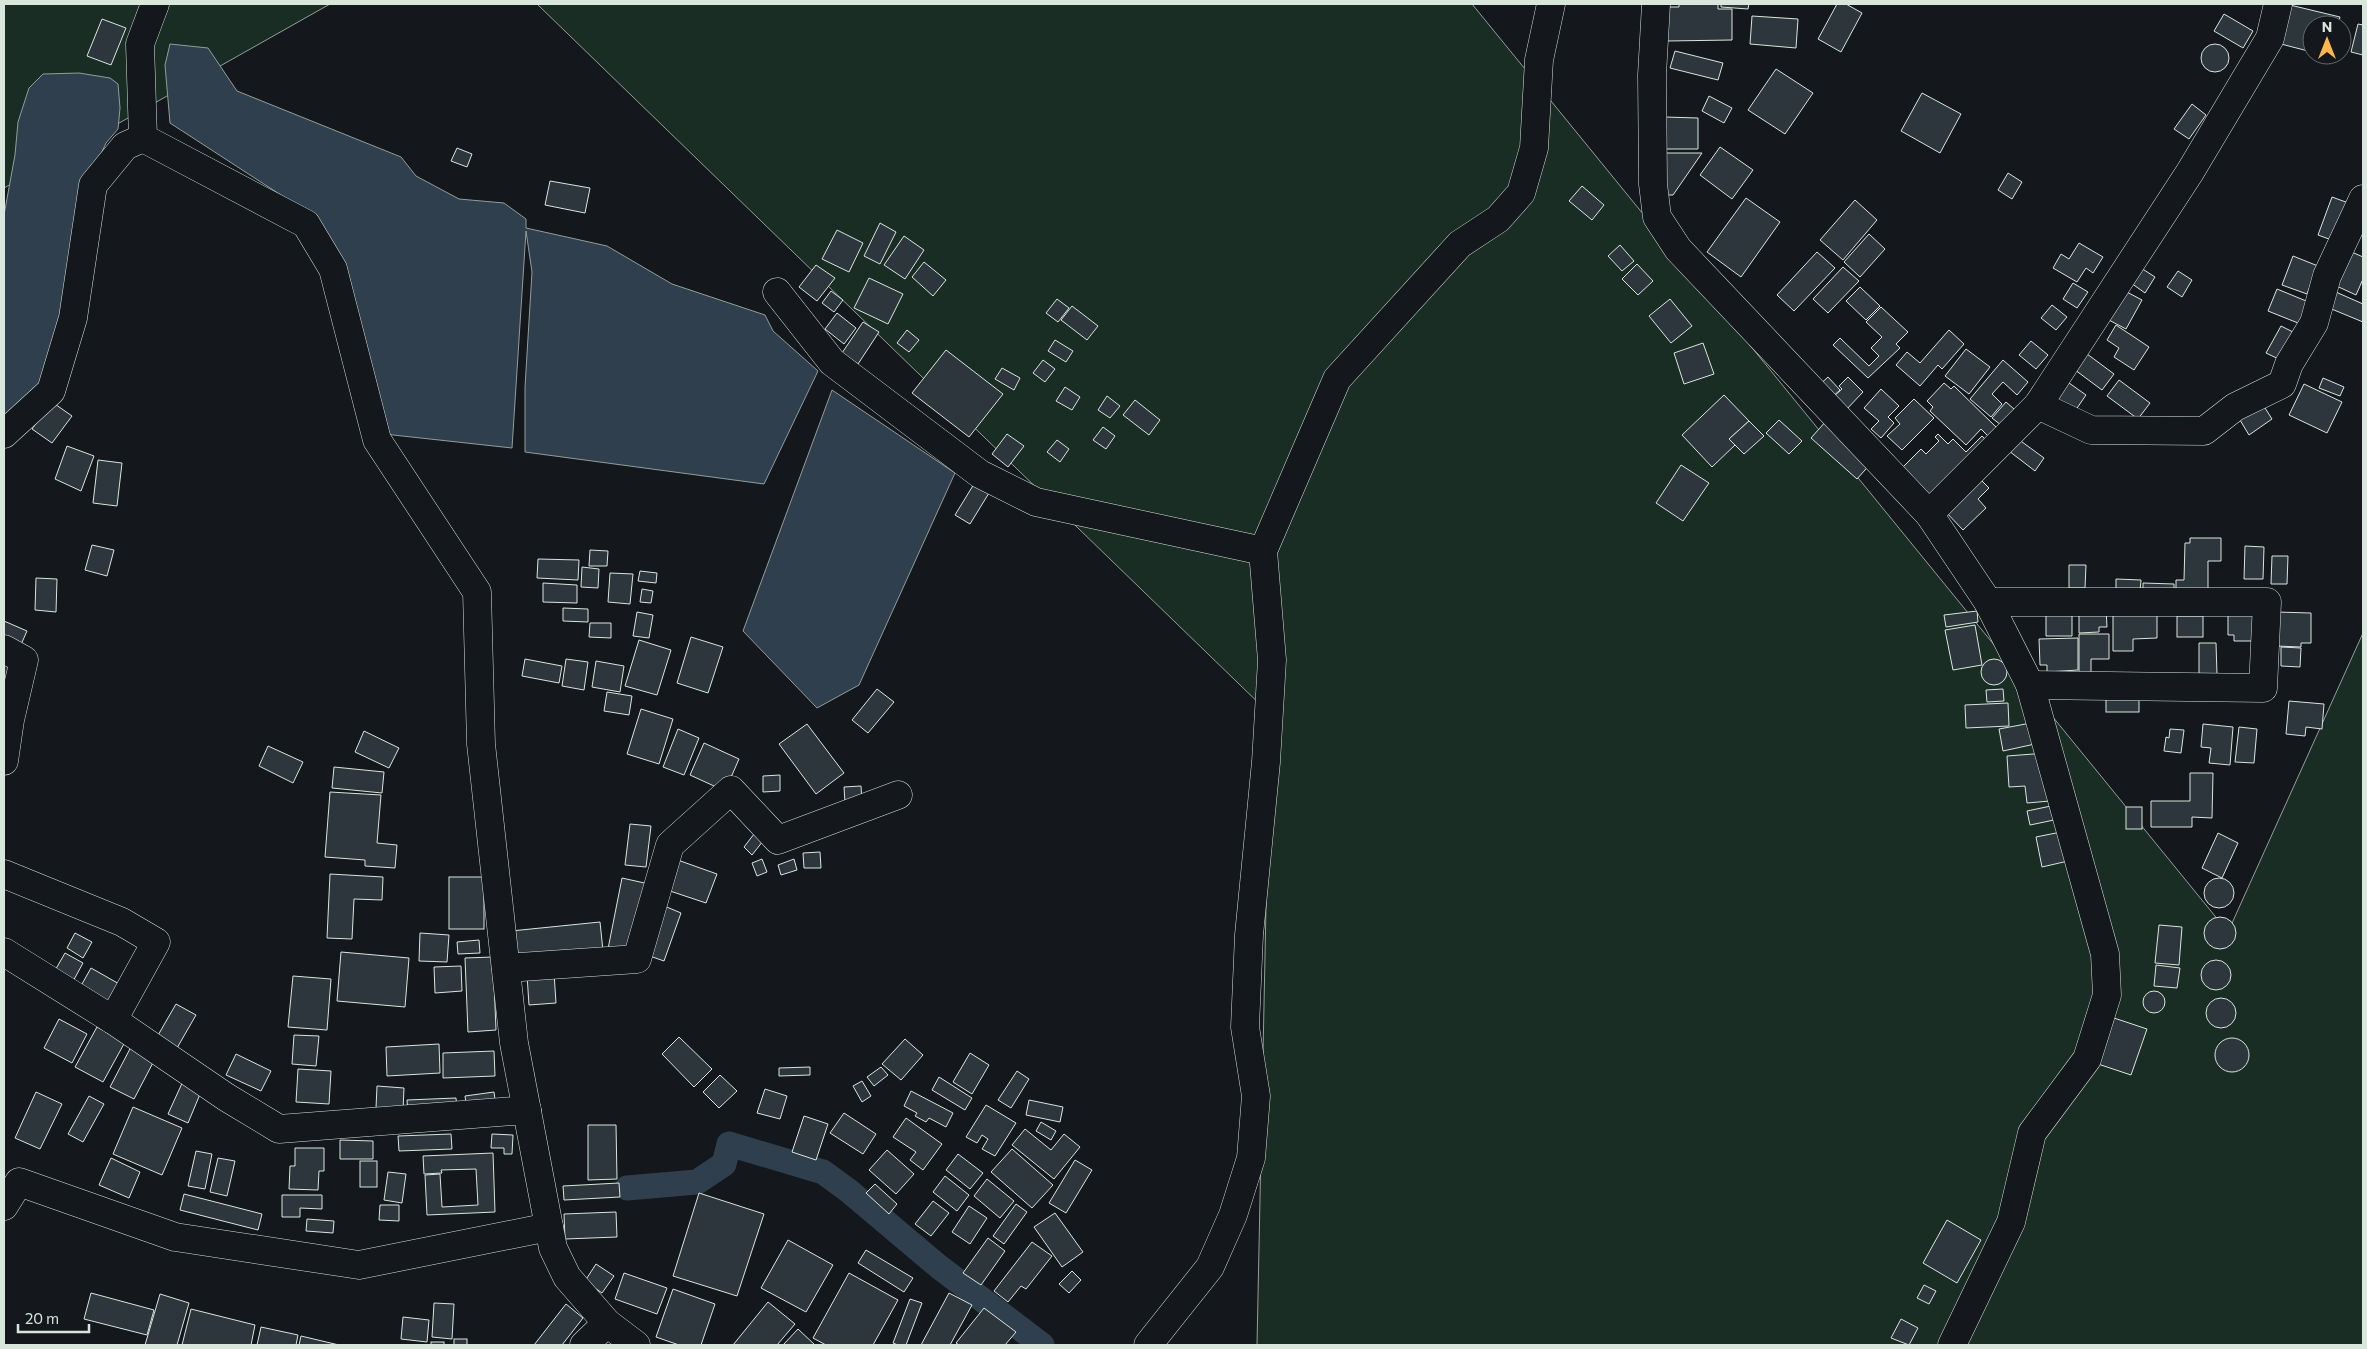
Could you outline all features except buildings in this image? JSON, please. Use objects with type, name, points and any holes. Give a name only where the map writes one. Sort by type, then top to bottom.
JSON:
[{"type":"street","points":[[143,138],[140,44],[155,4]]},
{"type":"street","points":[[1148,1345],[1210,1267],[1233,1215],[1251,1158],[1256,1096],[1245,1027],[1248,935],[1266,762],[1272,660],[1263,551],[1337,379],[1460,244],[1498,219],[1521,193],[1534,148],[1539,60],[1551,4]]},
{"type":"street","points":[[1656,4],[1652,75],[1652,151],[1657,217],[1678,249],[1929,514],[1988,602],[2030,685],[2104,954],[2107,995],[2087,1059],[2032,1133],[2011,1222],[1952,1345]]},
{"type":"street","points":[[1929,514],[2038,405],[2190,172],[2270,38],[2278,4]]},
{"type":"street","points":[[4,434],[51,391],[73,318],[93,185],[125,146],[143,138]]},
{"type":"street","points":[[143,138],[306,224],[333,269],[377,440],[477,592],[481,744],[514,1043],[553,1248],[567,1277],[607,1323],[636,1345]]},
{"type":"street","points":[[2038,405],[2091,430],[2204,431],[2235,407],[2282,384],[2290,364],[2314,323],[2327,276],[2363,199]]},
{"type":"street","points":[[777,292],[832,362],[980,474],[1036,502],[1263,551]]},
{"type":"street","points":[[1988,602],[2267,602],[2263,688],[2030,685]]},
{"type":"street","points":[[4,649],[24,660],[7,718],[4,761]]},
{"type":"street","points":[[506,968],[637,959],[670,845],[731,790],[778,840],[898,795]]},
{"type":"street","points":[[4,874],[122,922],[156,942],[113,1020]]},
{"type":"street","points":[[4,952],[113,1020],[226,1097],[279,1129],[527,1110]]},
{"type":"street","points":[[4,1206],[12,1179],[175,1237],[359,1265],[549,1227]]},
{"type":"street","points":[[584,1345],[607,1323]]},
{"type":"green space","points":[[4,4],[330,4],[4,188]]},
{"type":"green space","points":[[537,4],[1472,4],[2228,932],[2363,633],[2363,1345],[1257,1345],[1270,714]]},
{"type":"water","points":[[170,44],[208,48],[237,91],[401,157],[416,176],[459,199],[504,203],[526,219],[526,228],[607,246],[672,284],[765,315],[773,331],[818,371],[764,484],[525,452],[525,387],[532,272],[526,231],[512,448],[375,433],[307,212],[170,123],[165,65]]},
{"type":"water","points":[[79,73],[110,78],[118,84],[120,108],[118,129],[106,143],[88,182],[50,367],[33,398],[4,428],[4,215],[15,155],[18,122],[29,88],[43,74]]},
{"type":"water","points":[[832,390],[955,473],[859,685],[817,708],[743,631]]},
{"type":"waterway","points":[[627,1188],[697,1182],[724,1164],[729,1144],[823,1172],[849,1191],[938,1266],[1042,1345]]}]
